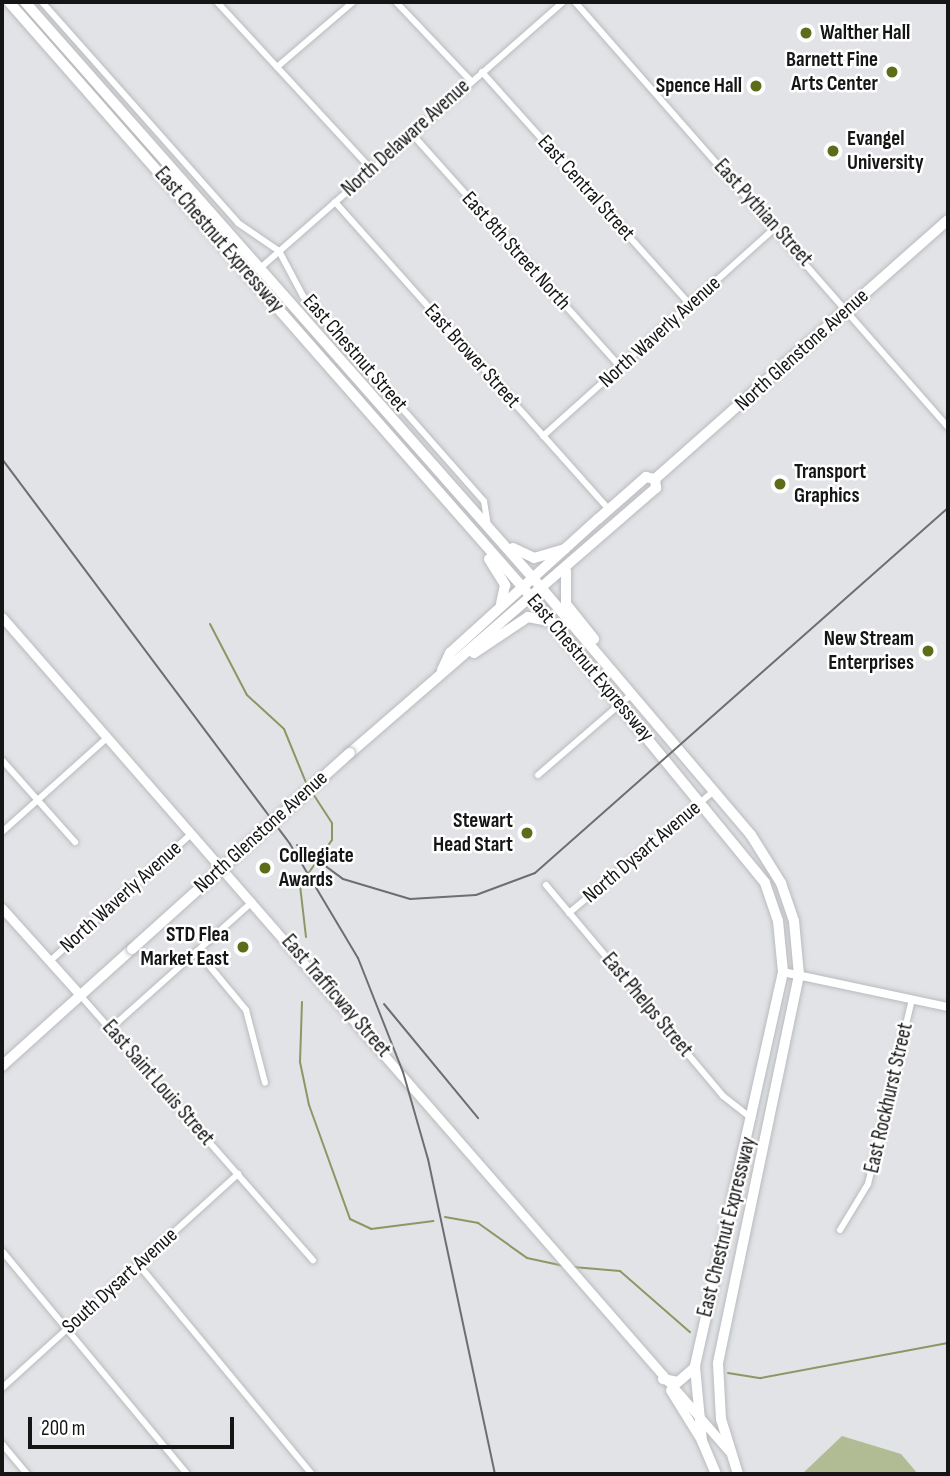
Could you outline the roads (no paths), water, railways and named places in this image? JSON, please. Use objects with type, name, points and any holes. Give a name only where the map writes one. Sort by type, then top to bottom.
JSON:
[{"type":"main road","name":"East Chestnut Expressway","points":[[9,2],[532,598],[703,800],[765,883],[778,921],[783,972],[754,1119],[695,1367],[702,1441],[716,1474]]},
{"type":"main road","name":"East Chestnut Expressway","points":[[25,2],[632,693],[714,791],[781,883],[794,921],[799,975],[721,1343],[717,1386],[729,1451],[738,1474]]},
{"type":"main road","name":"North Glenstone Avenue","points":[[655,479],[948,220]]},
{"type":"main road","points":[[423,473],[502,576],[506,594],[496,611]]},
{"type":"main road","name":"North Glenstone Avenue","points":[[442,670],[450,653],[522,587],[646,477],[655,479]]},
{"type":"main road","name":"North Glenstone Avenue","points":[[2,1066],[442,670],[459,661],[656,488],[655,479]]},
{"type":"main road","points":[[498,538],[526,557],[565,549]]},
{"type":"main road","points":[[569,566],[561,582],[566,604],[632,693]]},
{"type":"main road","points":[[459,661],[528,617],[554,625]]},
{"type":"main road","name":"East Trafficway Street","points":[[2,618],[252,902],[663,1379],[699,1413],[729,1451]]},
{"type":"main road","name":"East Saint Louis Street","points":[[2,908],[80,995]]},
{"type":"main road","points":[[663,1379],[678,1382],[695,1367]]},
{"type":"main road","name":"East Trafficway Street","points":[[663,1379],[702,1441]]},
{"type":"street","name":"East Chestnut Street","points":[[42,2],[238,223],[279,251],[303,296],[484,501],[488,526]]},
{"type":"street","points":[[217,2],[371,169]]},
{"type":"street","points":[[277,68],[353,2]]},
{"type":"street","points":[[396,2],[470,80]]},
{"type":"street","name":"North Delaware Avenue","points":[[251,276],[470,80],[563,2]]},
{"type":"street","name":"East Pythian Street","points":[[575,2],[848,308],[948,427]]},
{"type":"street","name":"East Central Street","points":[[482,72],[690,305]]},
{"type":"street","name":"East 8th Street North","points":[[412,134],[620,368]]},
{"type":"street","name":"East Brower Street","points":[[335,202],[609,509]]},
{"type":"street","name":"North Waverly Avenue","points":[[543,436],[776,227]]},
{"type":"street","points":[[538,775],[632,693]]},
{"type":"street","points":[[2,832],[108,737]]},
{"type":"street","points":[[2,760],[75,842]]},
{"type":"street","name":"North Dysart Avenue","points":[[569,912],[714,791]]},
{"type":"street","name":"North Waverly Avenue","points":[[50,961],[192,833]]},
{"type":"street","name":"East Phelps Street","points":[[546,885],[723,1096],[754,1119]]},
{"type":"street","points":[[110,1029],[252,902]]},
{"type":"street","points":[[197,951],[246,1010],[265,1083]]},
{"type":"street","points":[[783,972],[948,1007]]},
{"type":"street","name":"East Saint Louis Street","points":[[80,995],[313,1260]]},
{"type":"street","name":"East Rockhurst Street","points":[[840,1230],[868,1184],[912,999]]},
{"type":"street","name":"South Dysart Avenue","points":[[2,1388],[237,1174]]},
{"type":"street","points":[[2,1251],[187,1474]]},
{"type":"street","points":[[138,1264],[312,1474]]},
{"type":"street","points":[[2,1444],[27,1474]]},
{"type":"waterway","points":[[210,624],[247,695],[284,729],[307,785]]},
{"type":"waterway","points":[[306,937],[300,885],[332,840],[332,823],[312,792]]},
{"type":"waterway","points":[[302,1002],[300,1062],[309,1105],[350,1219],[371,1229],[433,1221]]},
{"type":"waterway","points":[[445,1217],[478,1223],[527,1258],[564,1266]]},
{"type":"waterway","points":[[573,1267],[620,1271],[690,1332]]},
{"type":"waterway","points":[[728,1373],[761,1378],[948,1343]]},
{"type":"railway","points":[[2,459],[290,844],[358,958],[403,1072],[428,1159],[495,1474]]},
{"type":"railway","points":[[297,845],[343,879],[410,899],[476,895],[535,873],[948,508]]},
{"type":"railway","points":[[384,1004],[478,1118]]},
{"type":"place","name":"Walther Hall","points":[[806,33]]},
{"type":"place","name":"Barnett Fine Arts Center","points":[[892,72]]},
{"type":"place","name":"Spence Hall","points":[[756,86]]},
{"type":"place","name":"Evangel University","points":[[833,151]]},
{"type":"place","name":"Transport Graphics","points":[[780,484]]},
{"type":"place","name":"New Stream Enterprises","points":[[928,651]]},
{"type":"place","name":"Stewart Head Start","points":[[527,833]]},
{"type":"place","name":"Collegiate Awards","points":[[265,868]]},
{"type":"place","name":"STD Flea Market East","points":[[243,947]]}]
